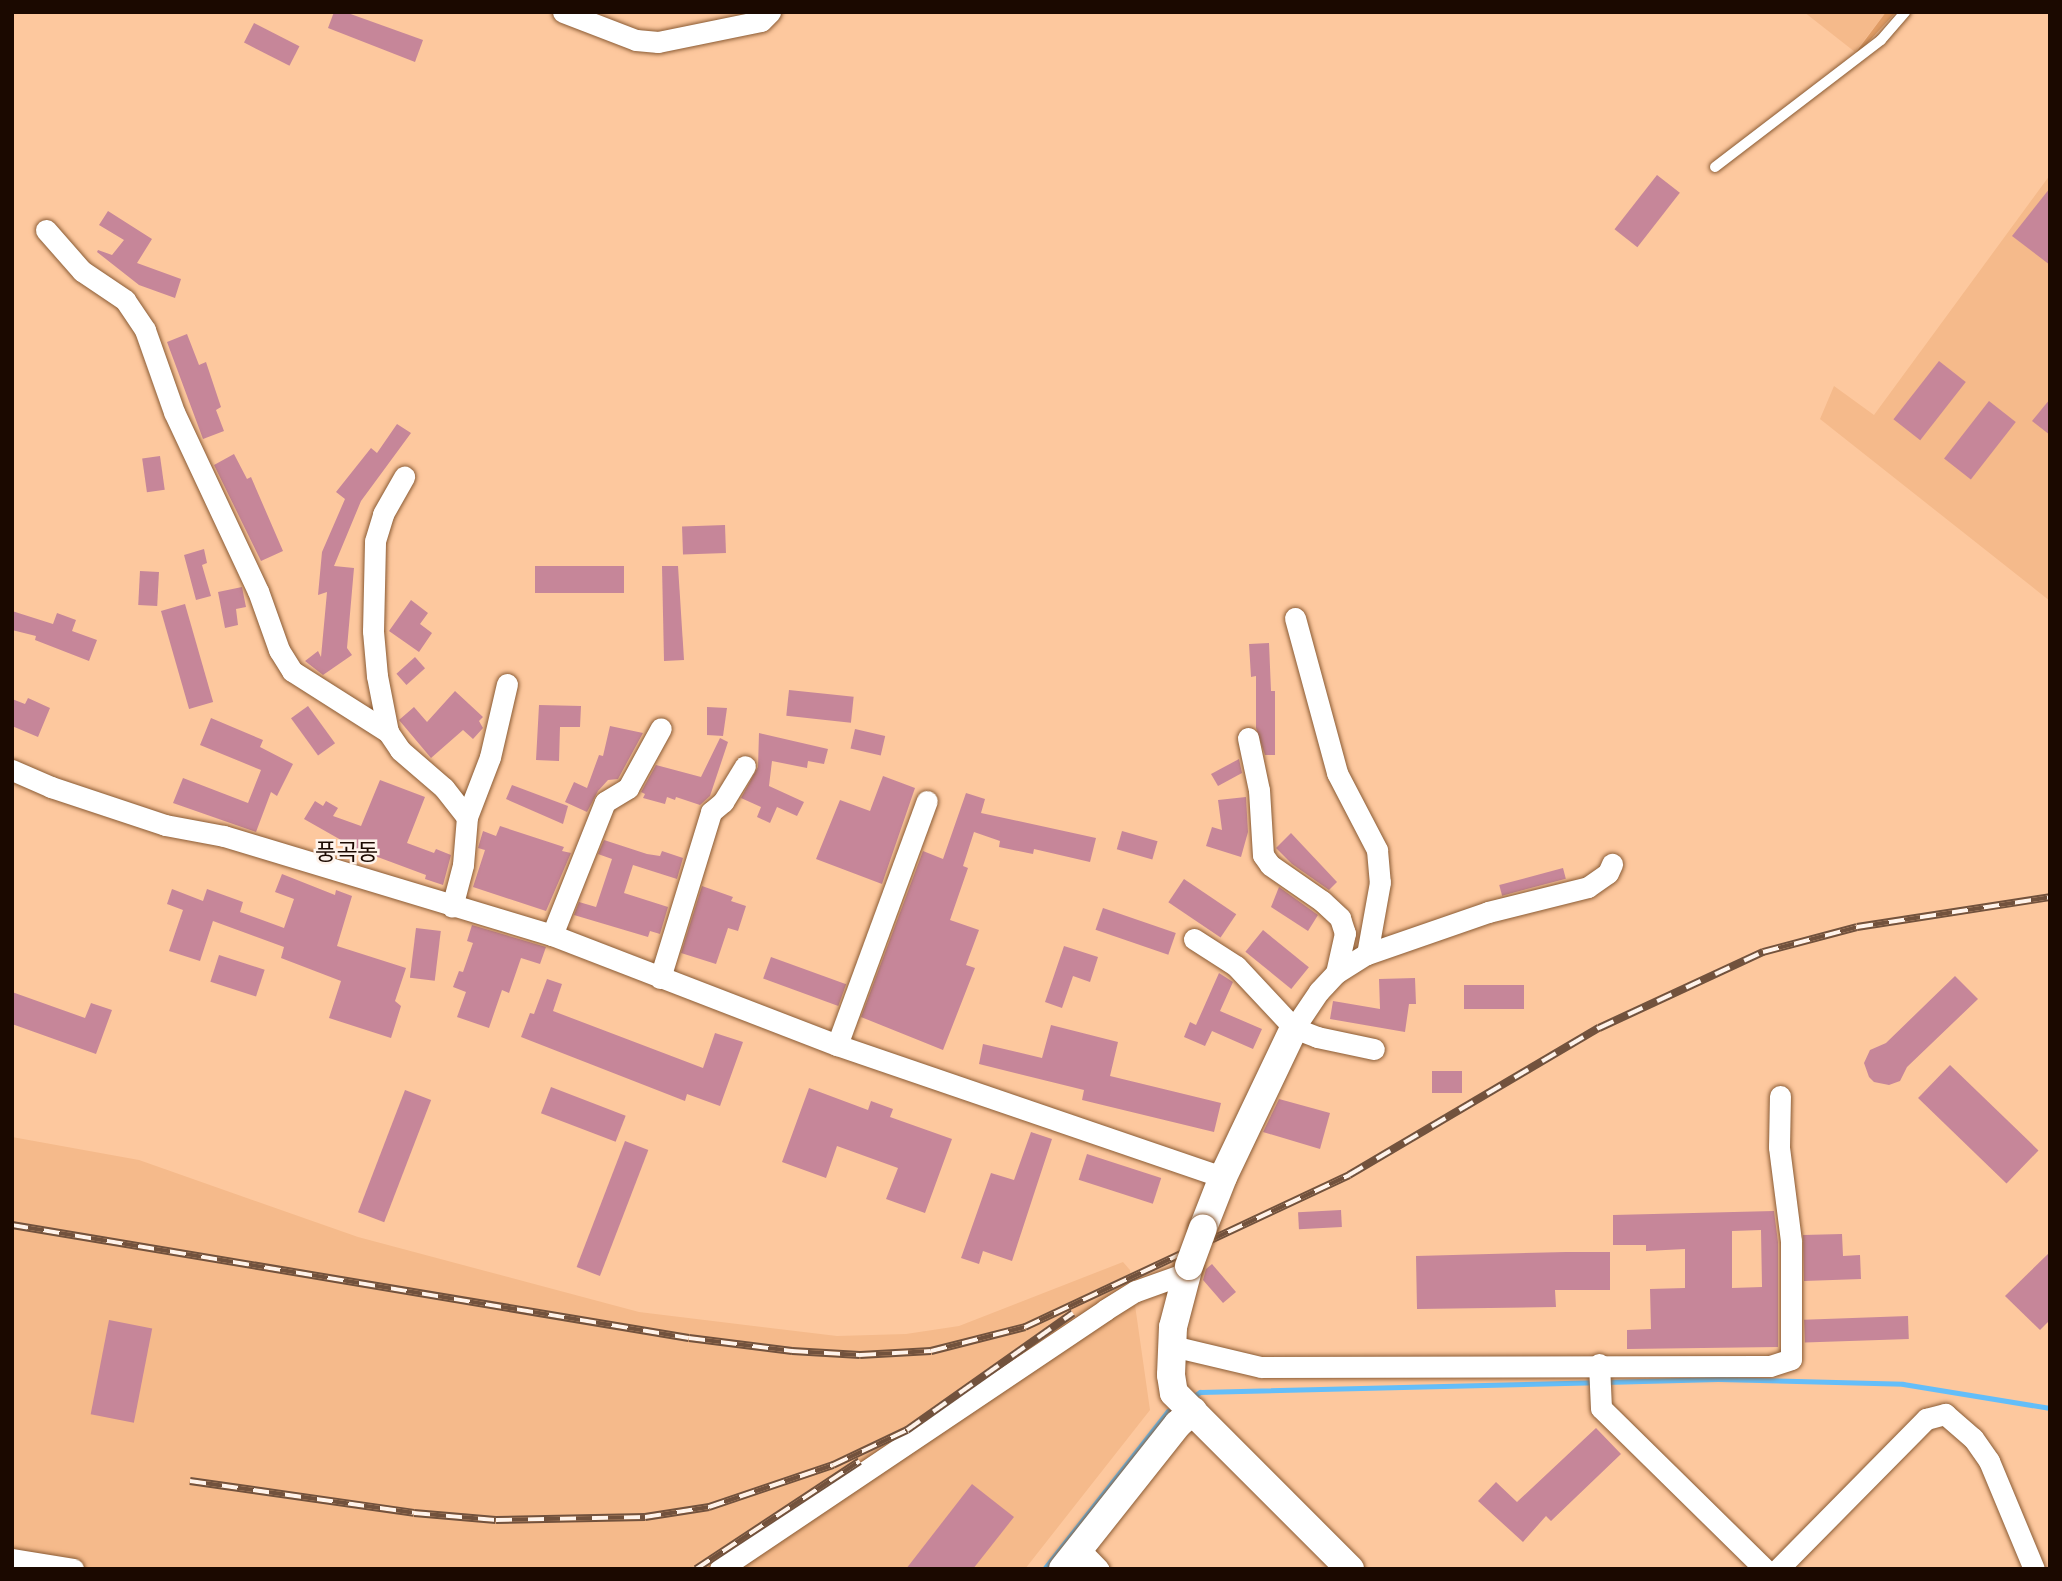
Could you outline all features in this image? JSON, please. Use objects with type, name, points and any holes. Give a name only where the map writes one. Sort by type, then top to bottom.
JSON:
[{"type":"street","points":[[563,12],[636,40],[658,42],[761,21],[770,12]]},
{"type":"street","points":[[46,230],[82,271],[125,300],[145,330],[174,412],[258,591],[279,650],[292,671],[388,732]]},
{"type":"street","points":[[404,477],[383,514],[375,541],[374,642],[377,676],[388,732],[400,750],[444,788],[467,817]]},
{"type":"street","points":[[1295,618],[1337,773],[1377,850],[1380,882],[1367,954]]},
{"type":"street","points":[[452,907],[463,865],[467,817],[490,757],[507,684]]},
{"type":"street","points":[[552,935],[605,802],[628,788],[662,728]]},
{"type":"street","points":[[1248,738],[1259,790],[1263,855],[1269,865],[1322,901],[1340,918],[1345,933],[1336,973]]},
{"type":"street","points":[[660,978],[711,812],[723,802],[745,766]]},
{"type":"street","points":[[12,770],[51,787],[165,825],[224,836],[552,935],[836,1045],[1223,1178]]},
{"type":"street","points":[[836,1045],[927,801]]},
{"type":"street","points":[[1350,1569],[1185,1404],[1171,1375],[1173,1327],[1188,1270],[1203,1228],[1223,1178],[1294,1028],[1319,991],[1336,973],[1367,954],[1488,912],[1588,887],[1608,873],[1612,864]]},
{"type":"street","points":[[1194,939],[1236,966],[1294,1028],[1317,1037],[1374,1049]]},
{"type":"street","points":[[1172,1346],[1261,1367],[1599,1375],[1660,1367],[1770,1366],[1791,1359],[1791,1241],[1779,1147],[1780,1096]]},
{"type":"street","points":[[720,1569],[1105,1310],[1136,1291],[1188,1270]]},
{"type":"street","points":[[1599,1375],[1601,1409],[1765,1569]]},
{"type":"street","points":[[1098,1569],[1071,1559],[1178,1424],[1185,1404]]},
{"type":"street","points":[[1778,1569],[1926,1419],[1945,1414],[1973,1438],[1989,1461],[2034,1569]]},
{"type":"street","points":[[12,1559],[73,1569]]},
{"type":"lane","points":[[1715,167],[1881,40],[1905,12]]},
{"type":"shaded area","points":[[1804,12],[1886,12],[1855,52]]},
{"type":"shaded area","points":[[1886,12],[1896,12],[1858,53],[1856,52]]},
{"type":"shaded area","points":[[2050,175],[2050,601],[1820,419],[1834,386],[1874,415]]},
{"type":"shaded area","points":[[12,1137],[139,1160],[358,1237],[639,1312],[837,1336],[906,1334],[959,1326],[1123,1262],[1130,1270],[1150,1410],[1025,1569],[12,1569]]},
{"type":"building","points":[[334,12],[345,12],[423,40],[415,62],[328,28]]},
{"type":"building","points":[[254,23],[299,46],[289,66],[244,43]]},
{"type":"building","points":[[1657,175],[1680,193],[1637,247],[1615,229]]},
{"type":"building","points":[[2050,188],[2050,265],[2012,236]]},
{"type":"building","points":[[108,211],[152,239],[137,263],[181,279],[175,298],[139,285],[97,252],[98,250],[112,255],[124,240],[99,225]]},
{"type":"building","points":[[187,334],[199,365],[206,362],[221,407],[216,410],[224,431],[203,439],[167,342]]},
{"type":"building","points":[[1939,361],[1966,382],[1920,440],[1893,419]]},
{"type":"building","points":[[2050,399],[2050,435],[2032,421]]},
{"type":"building","points":[[1989,401],[2016,422],[1971,479],[1944,459]]},
{"type":"building","points":[[397,424],[411,433],[361,501],[334,566],[354,568],[347,648],[352,655],[323,675],[305,661],[318,651],[321,657],[327,592],[318,595],[322,552],[345,499],[336,492],[371,448],[377,453]]},
{"type":"building","points":[[234,454],[247,479],[251,477],[283,551],[261,561],[214,465]]},
{"type":"building","points":[[160,456],[165,490],[147,492],[142,459]]},
{"type":"building","points":[[725,525],[726,553],[683,554],[682,527]]},
{"type":"building","points":[[204,549],[207,563],[202,565],[211,596],[196,600],[184,555]]},
{"type":"building","points":[[535,566],[624,566],[624,593],[535,593]]},
{"type":"building","points":[[662,566],[678,566],[684,660],[664,661]]},
{"type":"building","points":[[140,571],[159,572],[157,606],[138,605]]},
{"type":"building","points":[[242,587],[246,607],[236,609],[238,625],[225,628],[218,592]]},
{"type":"building","points":[[411,600],[428,613],[420,624],[432,633],[419,652],[389,631]]},
{"type":"building","points":[[185,604],[213,702],[189,709],[161,611]]},
{"type":"building","points":[[12,611],[53,624],[57,613],[76,620],[72,631],[97,640],[89,661],[35,640],[36,636],[12,630]]},
{"type":"building","points":[[1269,643],[1271,691],[1275,691],[1275,755],[1265,755],[1256,728],[1256,676],[1251,677],[1249,644]]},
{"type":"building","points":[[415,657],[425,668],[406,685],[396,674]]},
{"type":"building","points":[[789,690],[854,697],[851,723],[786,716]]},
{"type":"building","points":[[455,691],[483,717],[479,721],[483,728],[473,739],[463,730],[431,758],[399,720],[414,707],[427,722]]},
{"type":"building","points":[[28,698],[50,708],[38,737],[12,726],[12,699],[25,704]]},
{"type":"building","points":[[539,705],[581,706],[580,727],[560,727],[559,761],[536,760]]},
{"type":"building","points":[[308,706],[335,743],[318,756],[291,718]]},
{"type":"building","points":[[707,707],[727,708],[723,736],[707,735]]},
{"type":"building","points":[[211,718],[263,740],[260,747],[293,764],[277,796],[271,792],[256,832],[173,803],[183,778],[248,803],[261,770],[200,745]]},
{"type":"building","points":[[610,726],[643,733],[618,779],[608,780],[598,791],[587,812],[565,802],[574,782],[587,788],[599,755],[603,756]]},
{"type":"building","points":[[855,729],[885,736],[881,755],[851,748]]},
{"type":"building","points":[[759,733],[828,749],[824,764],[808,761],[807,768],[772,761],[769,786],[804,802],[797,816],[777,807],[770,823],[757,817],[761,807],[741,798],[758,767]]},
{"type":"building","points":[[720,738],[728,742],[710,796],[700,805],[676,797],[675,800],[667,797],[665,804],[643,798],[645,794],[641,792],[656,765],[701,777]]},
{"type":"building","points":[[1239,759],[1242,773],[1218,786],[1211,774]]},
{"type":"building","points":[[883,776],[915,788],[882,884],[816,859],[840,800],[870,811]]},
{"type":"building","points":[[380,780],[425,797],[407,843],[434,853],[436,849],[451,855],[443,885],[425,879],[426,875],[340,843],[341,840],[304,819],[315,801],[323,806],[326,801],[338,808],[333,816],[361,826]]},
{"type":"building","points":[[512,785],[568,806],[563,824],[506,799]]},
{"type":"building","points":[[966,793],[985,799],[981,813],[1096,838],[1090,862],[1034,849],[1033,854],[999,847],[1000,841],[974,832],[963,866],[968,868],[950,920],[979,930],[966,965],[975,968],[943,1050],[861,1017],[923,851],[943,859]]},
{"type":"building","points":[[1246,797],[1248,832],[1241,857],[1206,846],[1212,827],[1222,830],[1218,800]]},
{"type":"building","points":[[500,826],[564,847],[562,851],[571,853],[546,911],[473,887],[485,850],[478,848],[483,831],[496,836]]},
{"type":"building","points":[[1122,831],[1158,841],[1152,859],[1117,849]]},
{"type":"building","points":[[1291,833],[1337,882],[1329,890],[1292,864],[1276,848]]},
{"type":"building","points":[[604,840],[647,854],[660,856],[662,851],[683,858],[677,879],[633,865],[624,893],[668,907],[660,934],[650,931],[648,937],[574,915],[579,902],[596,907],[612,859],[598,854]]},
{"type":"building","points":[[1563,868],[1566,879],[1502,896],[1499,885]]},
{"type":"building","points":[[282,874],[335,895],[336,890],[352,896],[337,946],[406,968],[395,1001],[401,1006],[391,1038],[329,1018],[341,981],[281,958],[284,947],[213,921],[200,961],[169,951],[183,910],[167,904],[172,889],[203,901],[207,889],[243,902],[240,912],[284,928],[294,899],[275,892]]},
{"type":"building","points":[[1184,879],[1236,914],[1221,937],[1168,902]]},
{"type":"building","points":[[702,886],[733,897],[731,901],[746,906],[738,931],[728,928],[716,964],[681,953]]},
{"type":"building","points":[[1279,887],[1318,915],[1308,931],[1271,907]]},
{"type":"building","points":[[1103,908],[1176,933],[1168,955],[1096,930]]},
{"type":"building","points":[[472,925],[546,947],[540,964],[521,958],[509,993],[502,990],[489,1028],[457,1017],[466,992],[453,987],[459,971],[463,972],[473,943],[467,941]]},
{"type":"building","points":[[416,928],[441,931],[435,981],[410,978]]},
{"type":"building","points":[[1263,930],[1309,967],[1291,989],[1245,952]]},
{"type":"building","points":[[1064,946],[1098,957],[1090,982],[1073,976],[1062,1008],[1045,1002]]},
{"type":"building","points":[[219,955],[265,970],[256,996],[210,982]]},
{"type":"building","points":[[771,957],[846,984],[838,1006],[763,979]]},
{"type":"building","points":[[1219,973],[1233,982],[1220,1011],[1262,1029],[1253,1049],[1212,1031],[1205,1046],[1184,1037],[1190,1022],[1196,1025]]},
{"type":"building","points":[[1955,976],[1978,999],[1907,1067],[1900,1081],[1889,1085],[1874,1082],[1864,1063],[1870,1050],[1886,1043]]},
{"type":"building","points":[[1415,978],[1416,1004],[1409,1004],[1405,1032],[1330,1019],[1333,1001],[1380,1009],[1379,979]]},
{"type":"building","points":[[547,979],[562,984],[553,1011],[703,1068],[715,1033],[743,1042],[720,1106],[687,1094],[685,1101],[521,1037],[530,1013],[534,1014]]},
{"type":"building","points":[[1464,985],[1524,985],[1524,1009],[1464,1009]]},
{"type":"building","points":[[12,992],[85,1018],[91,1003],[112,1010],[96,1054],[12,1024]]},
{"type":"building","points":[[1051,1025],[1118,1042],[1110,1076],[1221,1103],[1214,1132],[1082,1100],[1084,1090],[979,1064],[983,1044],[1042,1058]]},
{"type":"building","points":[[1950,1065],[2038,1150],[2007,1184],[1918,1098]]},
{"type":"building","points":[[1432,1071],[1462,1071],[1462,1093],[1432,1093]]},
{"type":"building","points":[[551,1087],[626,1116],[616,1142],[541,1113]]},
{"type":"building","points":[[809,1088],[868,1110],[871,1101],[893,1109],[890,1117],[952,1139],[925,1213],[886,1199],[898,1168],[837,1146],[826,1178],[782,1162]]},
{"type":"building","points":[[405,1090],[431,1100],[384,1222],[358,1212]]},
{"type":"building","points":[[1279,1099],[1330,1113],[1320,1149],[1263,1132]]},
{"type":"building","points":[[1031,1132],[1052,1139],[1012,1261],[983,1251],[979,1264],[961,1258],[991,1173],[1014,1180]]},
{"type":"building","points":[[625,1141],[648,1150],[600,1276],[577,1267]]},
{"type":"building","points":[[1087,1154],[1161,1178],[1153,1204],[1079,1180]]},
{"type":"building","points":[[1341,1210],[1342,1227],[1299,1229],[1298,1212]]},
{"type":"building","points":[[1774,1211],[1778,1242],[1778,1347],[1627,1349],[1627,1330],[1651,1329],[1650,1289],[1685,1288],[1685,1249],[1646,1251],[1646,1245],[1613,1245],[1613,1215]],"holes":[[[1761,1230],[1762,1287],[1732,1288],[1732,1231]]]},
{"type":"building","points":[[1842,1234],[1843,1256],[1860,1255],[1861,1279],[1804,1281],[1803,1235]]},
{"type":"building","points":[[1610,1252],[1610,1290],[1555,1290],[1556,1307],[1417,1309],[1416,1256]]},
{"type":"building","points":[[2050,1252],[2050,1320],[2040,1330],[2005,1296]]},
{"type":"building","points":[[1212,1264],[1236,1292],[1223,1303],[1203,1280],[1206,1269]]},
{"type":"building","points":[[1908,1316],[1909,1339],[1805,1343],[1804,1320]]},
{"type":"building","points":[[109,1320],[152,1328],[134,1423],[91,1414]]},
{"type":"building","points":[[1596,1428],[1621,1454],[1551,1521],[1546,1516],[1523,1542],[1478,1501],[1496,1482],[1517,1502]]},
{"type":"building","points":[[972,1484],[1014,1517],[973,1569],[906,1569]]},
{"type":"waterway","points":[[1605,1382],[1718,1379],[1903,1384],[2050,1408]]},
{"type":"waterway","points":[[1191,1398],[1200,1392],[1596,1382]]},
{"type":"waterway","points":[[1044,1569],[1168,1411],[1176,1406]]},
{"type":"railway","points":[[12,1225],[689,1338],[792,1351],[860,1355],[931,1351],[1025,1327],[1349,1175],[1599,1028],[1763,952],[1857,927],[2050,897]]},
{"type":"railway","points":[[190,1481],[414,1513],[496,1520],[645,1517],[709,1507],[833,1465],[907,1430],[1073,1313]]},
{"type":"railway","points":[[696,1569],[860,1461]]},
{"type":"district","name":"풍곡동","points":[[347,852]]}]
